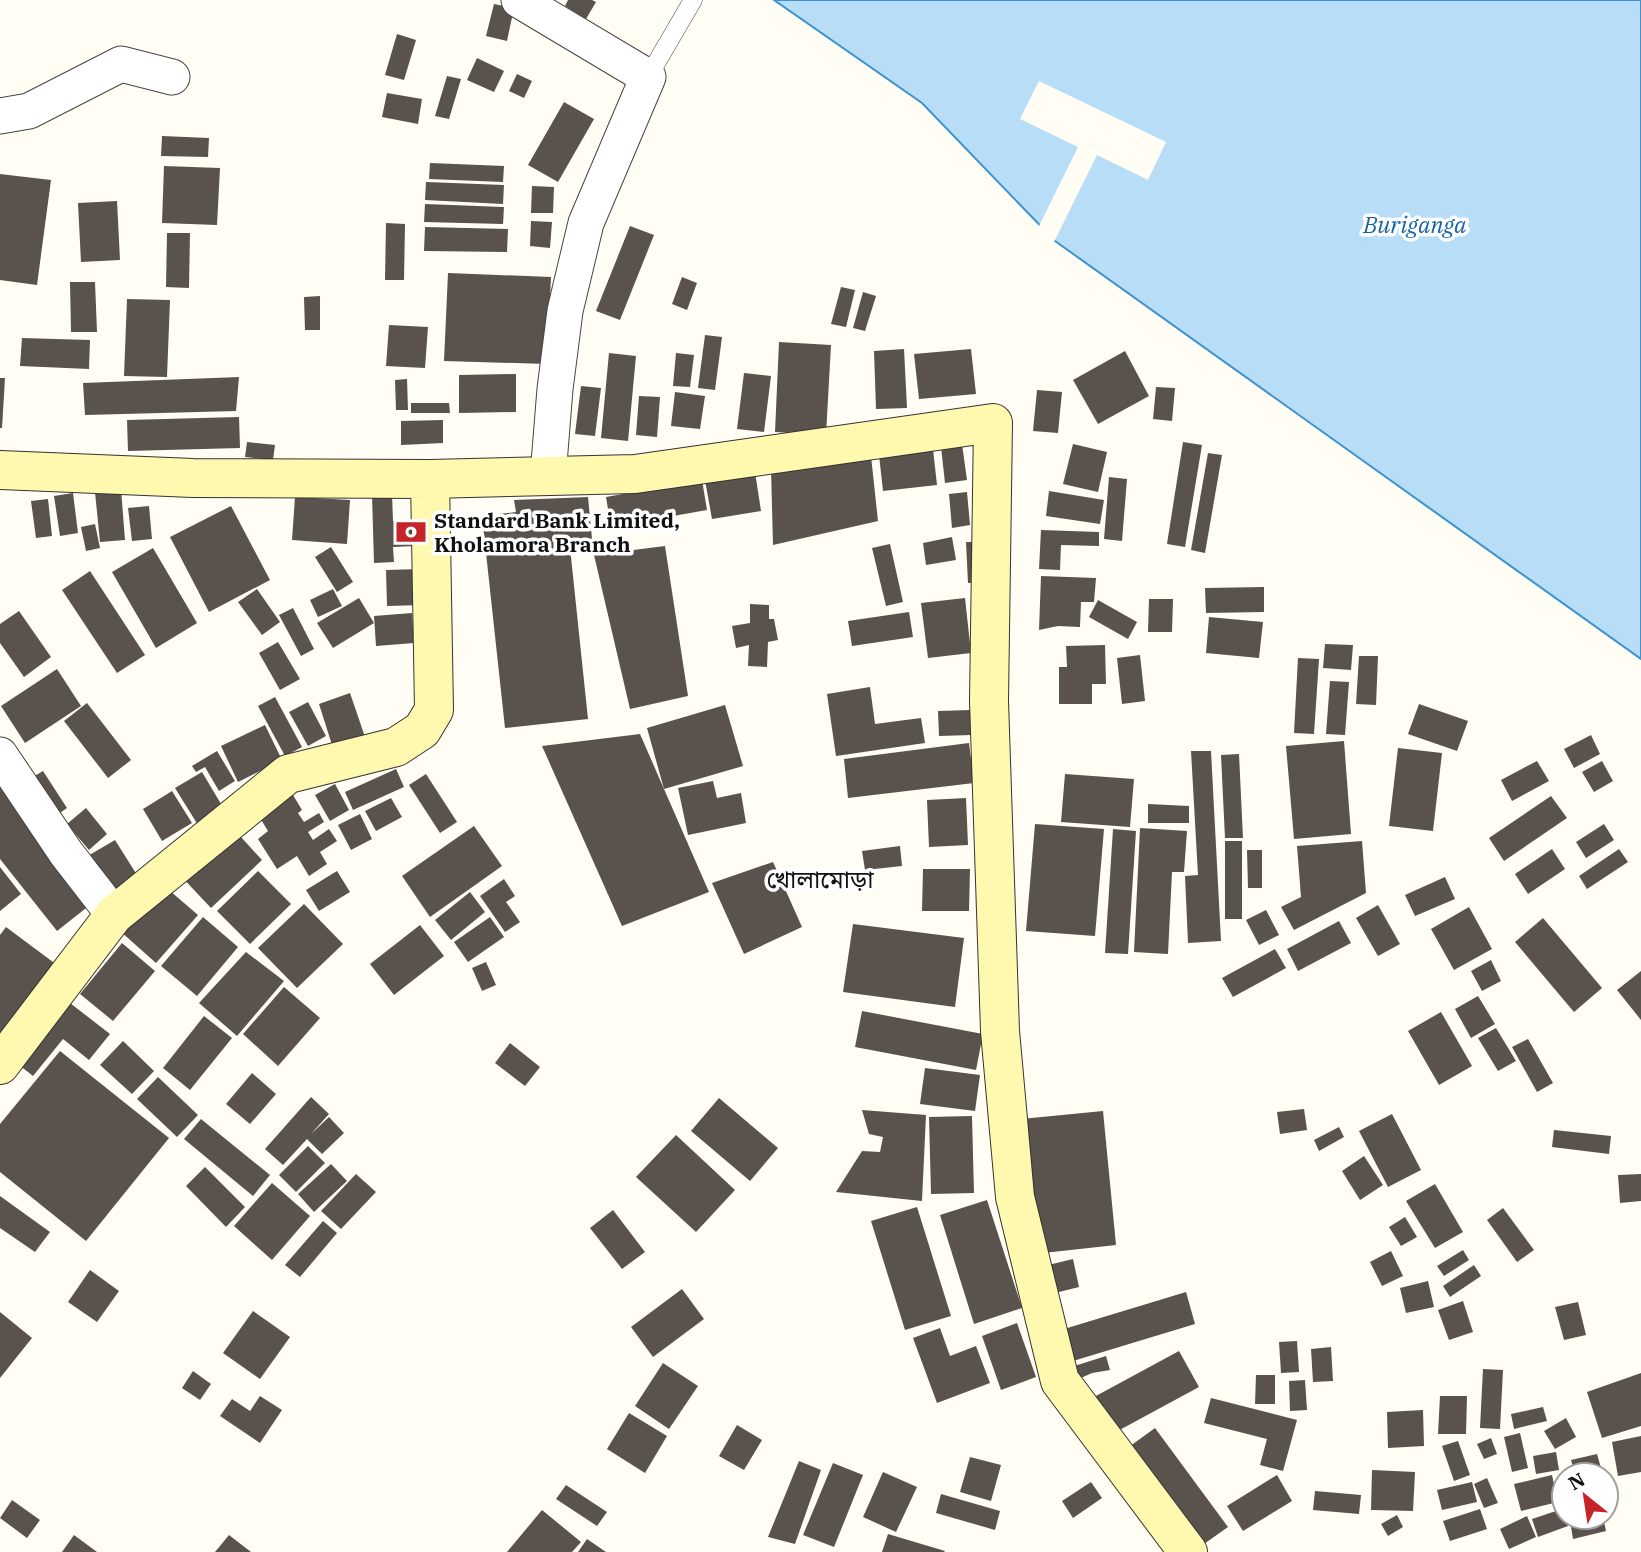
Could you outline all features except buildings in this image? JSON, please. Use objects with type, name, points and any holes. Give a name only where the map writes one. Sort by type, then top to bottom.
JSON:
[{"type":"street","points":[[519,0],[648,77],[586,223],[565,311],[548,476]]},
{"type":"street","points":[[0,116],[29,111],[121,64],[172,77]]},
{"type":"street","points":[[0,470],[193,478],[430,479],[635,474],[993,423],[989,701],[1000,1031],[1015,1197],[1060,1381],[1188,1552]]},
{"type":"street","points":[[0,1065],[114,915],[288,774],[396,747],[422,730],[434,710],[430,479]]},
{"type":"street","points":[[0,755],[66,853],[114,915]]},
{"type":"lane","points":[[648,77],[693,0]]},
{"type":"water","name":"Buriganga","points":[[774,0],[1641,0],[1641,659],[1055,241],[922,103]]},
{"type":"pier","points":[[1039,81],[1166,142],[1148,180],[1097,155],[1053,244],[1038,228],[1078,147],[1020,119]]},
{"type":"place","name":"Standard Bank Limited, Kholamora Branch","points":[[411,532]]},
{"type":"district","name":"খোলামোড়া","points":[[820,879]]}]
